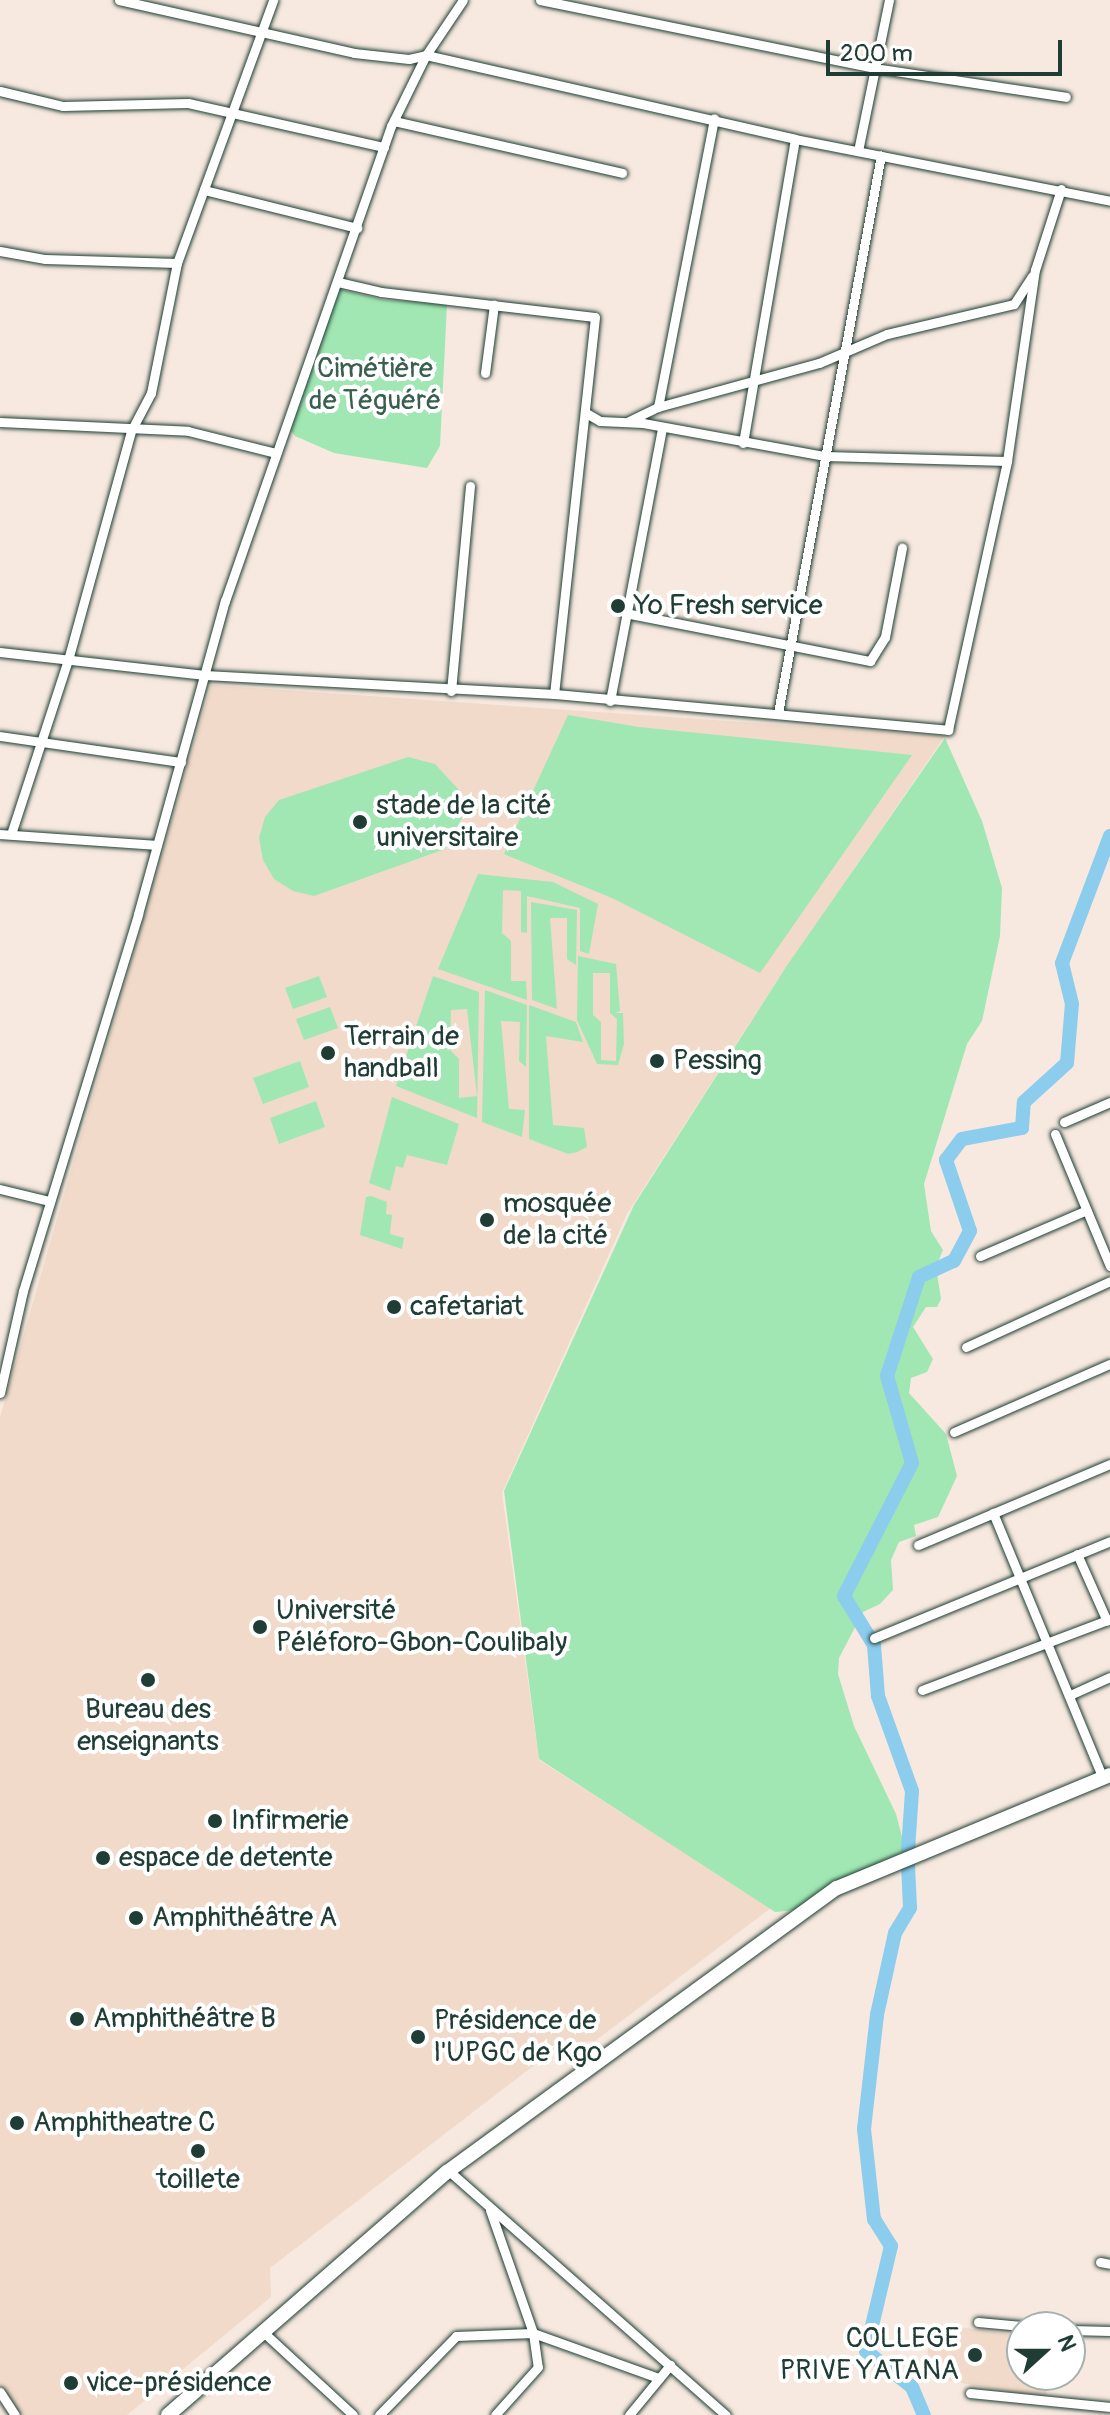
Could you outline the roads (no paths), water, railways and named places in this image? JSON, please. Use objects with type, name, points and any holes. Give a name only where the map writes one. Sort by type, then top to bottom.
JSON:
[{"type":"main road","points":[[168,2415],[261,2330],[449,2171],[837,1888],[1106,1777]]},
{"type":"street","points":[[119,0],[382,58],[426,55],[714,118],[795,139],[1110,201]]},
{"type":"street","points":[[157,845],[6,834],[68,660],[131,431],[151,393],[177,263],[234,115],[273,0]]},
{"type":"street","points":[[0,1393],[49,1201],[205,675],[276,453],[394,121],[426,55],[463,0]]},
{"type":"street","points":[[540,0],[875,68],[1066,97]]},
{"type":"street","points":[[858,151],[889,0]]},
{"type":"street","points":[[0,91],[63,106],[188,103],[384,147]]},
{"type":"street","points":[[658,407],[714,118]]},
{"type":"street","points":[[394,121],[622,173]]},
{"type":"street","points":[[743,443],[795,139]]},
{"type":"street","points":[[778,713],[881,155]]},
{"type":"street","points":[[0,652],[205,675],[451,691],[554,694],[948,730],[1007,461],[1035,270],[1061,189]]},
{"type":"street","points":[[204,190],[357,228]]},
{"type":"street","points":[[0,251],[45,259],[177,263]]},
{"type":"street","points":[[629,421],[658,407],[754,380],[887,334],[1014,304],[1035,270]]},
{"type":"street","points":[[338,282],[595,317],[554,694]]},
{"type":"street","points":[[485,373],[494,305]]},
{"type":"street","points":[[586,413],[600,421],[629,421],[825,456],[1007,461]]},
{"type":"street","points":[[0,422],[131,431],[188,431],[276,453]]},
{"type":"street","points":[[610,701],[662,429]]},
{"type":"street","points":[[451,691],[470,486]]},
{"type":"street","points":[[625,613],[789,648],[870,661],[885,637],[902,548]]},
{"type":"street","points":[[0,736],[42,738],[181,762]]},
{"type":"street","points":[[1064,1122],[1110,1102]]},
{"type":"street","points":[[1055,1134],[1110,1266]]},
{"type":"street","points":[[0,1189],[49,1201]]},
{"type":"street","points":[[980,1256],[1087,1210]]},
{"type":"street","points":[[966,1347],[1110,1281]]},
{"type":"street","points":[[954,1432],[1110,1364]]},
{"type":"street","points":[[918,1545],[1110,1464]]},
{"type":"street","points":[[993,1513],[1106,1777]]},
{"type":"street","points":[[874,1638],[1110,1541]]},
{"type":"street","points":[[922,1690],[1108,1620],[1077,1554]]},
{"type":"street","points":[[1070,1695],[1110,1677]]},
{"type":"street","points":[[449,2171],[726,2415]]},
{"type":"street","points":[[489,2206],[533,2333],[538,2367],[495,2415]]},
{"type":"street","points":[[978,2322],[1006,2325]]},
{"type":"street","points":[[261,2330],[353,2415]]},
{"type":"street","points":[[1086,2330],[1110,2331]]},
{"type":"street","points":[[379,2415],[456,2336],[533,2333],[659,2378]]},
{"type":"street","points":[[629,2415],[670,2365]]},
{"type":"street","points":[[0,2392],[15,2415]]},
{"type":"street","points":[[970,2393],[1110,2407]]},
{"type":"street","points":[[1089,2415],[1095,2405]]},
{"type":"waterway","points":[[908,1850],[912,1791],[878,1696],[874,1645],[844,1596],[912,1463],[887,1376],[919,1277],[954,1261],[970,1231],[946,1160],[962,1139],[1022,1128],[1024,1102],[1067,1063],[1072,1004],[1062,963],[1110,836]]},
{"type":"waterway","points":[[908,1865],[910,1908],[895,1933],[877,2015],[864,2129],[874,2219],[891,2246],[866,2351],[912,2387],[924,2415]]},
{"type":"place","name":"Yo Fresh service","points":[[618,606]]},
{"type":"place","name":"stade de la cité universitaire","points":[[360,822]]},
{"type":"place","name":"Terrain de handball","points":[[328,1053]]},
{"type":"place","name":"Pessing","points":[[657,1061]]},
{"type":"place","name":"mosquée de la cité","points":[[487,1220]]},
{"type":"place","name":"cafetariat","points":[[394,1307]]},
{"type":"place","name":"Université Péléforo-Gbon-Coulibaly","points":[[260,1627]]},
{"type":"place","name":"Bureau des enseignants","points":[[148,1680]]},
{"type":"place","name":"Infirmerie","points":[[215,1821]]},
{"type":"place","name":"espace de detente","points":[[103,1858]]},
{"type":"place","name":"Amphithéâtre A","points":[[136,1918]]},
{"type":"place","name":"Amphithéâtre B","points":[[77,2019]]},
{"type":"place","name":"Présidence de l'UPGC de Kgo","points":[[418,2037]]},
{"type":"place","name":"Amphitheatre C","points":[[17,2123]]},
{"type":"place","name":"toillete","points":[[198,2151]]},
{"type":"place","name":"COLLEGE PRIVE YATANA","points":[[975,2355]]},
{"type":"place","name":"vice-présidence","points":[[71,2383]]},
{"type":"park label","name":"Cimétière de Téguéré","points":[[375,385]]}]
